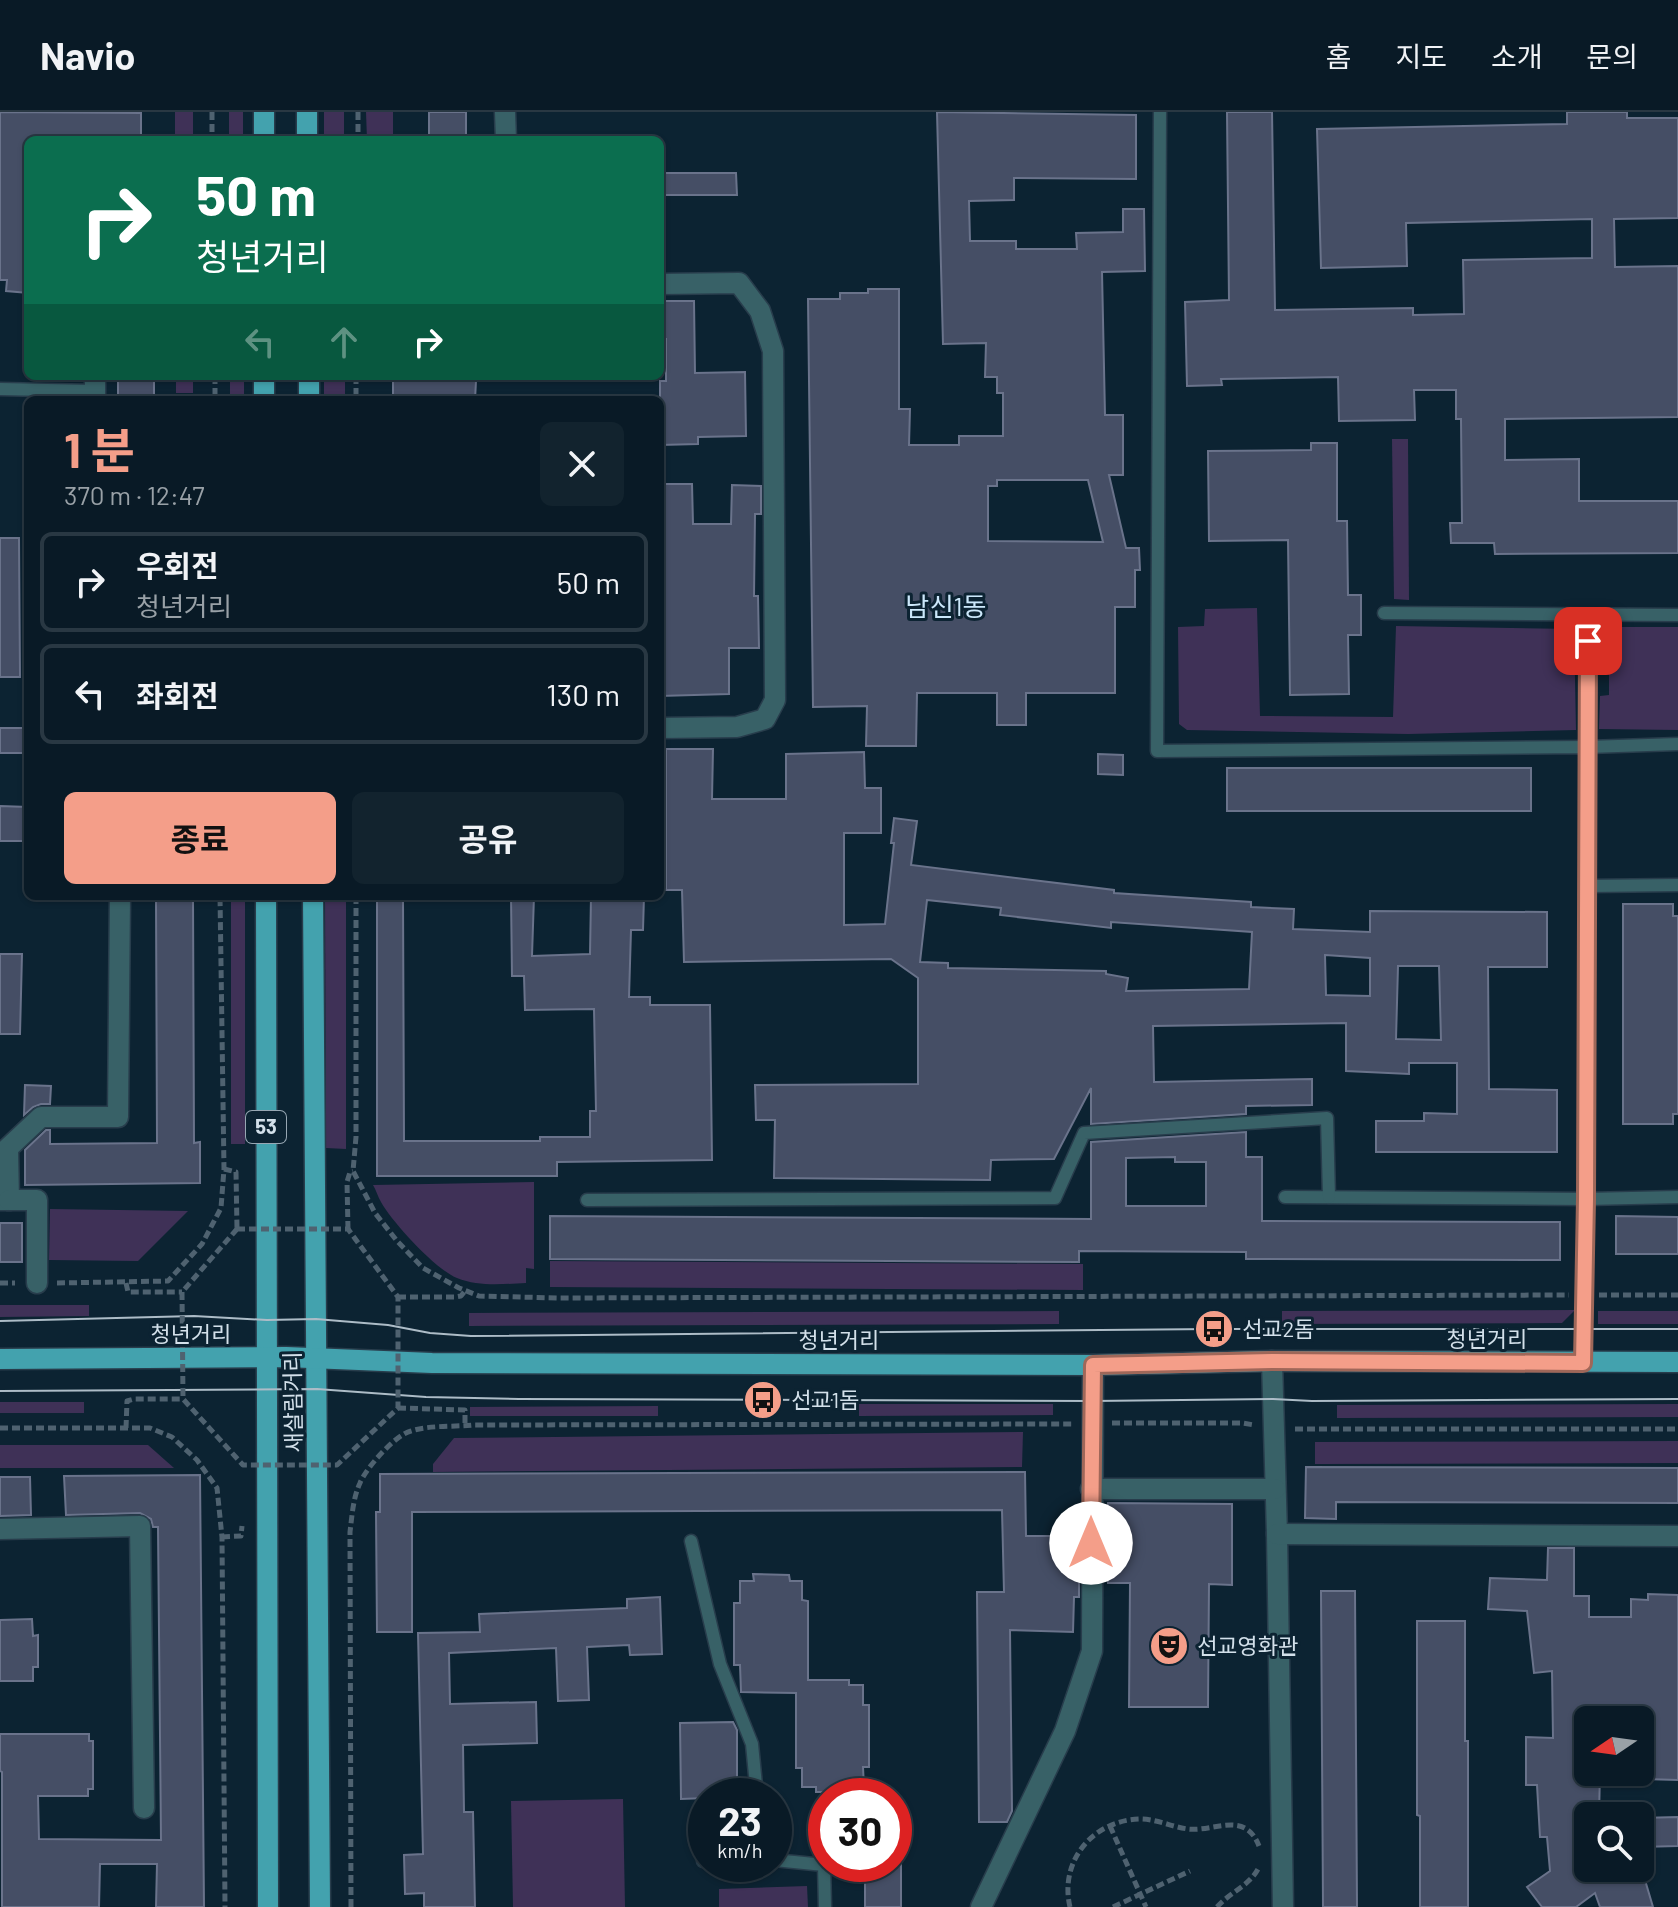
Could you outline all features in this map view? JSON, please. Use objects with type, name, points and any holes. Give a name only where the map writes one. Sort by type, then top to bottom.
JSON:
[{"type":"main road","points":[[264,112],[264,136]]},
{"type":"main road","points":[[307,112],[307,136]]},
{"type":"main road","name":"새살림거리","points":[[266,900],[268,1907]]},
{"type":"main road","name":"새살림거리","points":[[313,900],[320,1907]]},
{"type":"main road","name":"청년거리","points":[[0,1359],[316,1357],[432,1363],[1093,1365],[1272,1361],[1678,1362]]},
{"type":"street","points":[[505,112],[506,136]]},
{"type":"street","points":[[664,284],[739,283],[760,311],[773,351],[775,700],[765,719],[737,727],[664,728]]},
{"type":"street","points":[[37,1283],[37,1200],[5,1200],[8,1148],[41,1117],[118,1117],[120,900]]},
{"type":"street","points":[[1272,1361],[1283,1907]]},
{"type":"street","points":[[981,1907],[1065,1731],[1092,1651],[1093,1365]]},
{"type":"street","points":[[1091,1489],[1275,1489]]},
{"type":"street","points":[[0,1529],[140,1526],[144,1808]]},
{"type":"street","points":[[1277,1534],[1678,1536]]},
{"type":"lane","points":[[1160,112],[1157,751],[1678,744]]},
{"type":"lane","points":[[0,389],[95,389]]},
{"type":"lane","points":[[1384,613],[1678,615]]},
{"type":"lane","points":[[1583,1363],[1588,615]]},
{"type":"lane","points":[[1587,886],[1678,885]]},
{"type":"lane","points":[[587,1200],[1055,1198],[1084,1133],[1327,1118],[1329,1197]]},
{"type":"lane","points":[[1285,1197],[1678,1197]]},
{"type":"lane","points":[[691,1541],[720,1664],[752,1744],[755,1778]]},
{"type":"lane","points":[[792,1862],[824,1865],[825,1907]]},
{"type":"path","points":[[212,112],[212,136]]},
{"type":"path","points":[[358,112],[358,136]]},
{"type":"path","points":[[0,1283],[168,1281],[202,1244],[221,1208],[224,1169],[220,900]]},
{"type":"path","points":[[356,900],[356,1137],[353,1171],[375,1213],[423,1268],[479,1296],[1678,1295]]},
{"type":"path","points":[[224,1169],[236,1172],[237,1229],[182,1292],[183,1399],[243,1465],[337,1465],[398,1408],[465,1410],[465,1425]]},
{"type":"path","points":[[353,1171],[347,1182],[348,1229],[398,1297],[398,1408]]},
{"type":"path","points":[[237,1229],[348,1229]]},
{"type":"path","points":[[126,1283],[128,1292],[182,1292]]},
{"type":"path","points":[[398,1297],[455,1297],[465,1291]]},
{"type":"path","points":[[126,1428],[127,1401],[183,1399]]},
{"type":"path","points":[[351,1907],[350,1532],[360,1481],[380,1455],[400,1436],[411,1431],[465,1425],[1092,1423],[1242,1423],[1274,1429],[1678,1429]]},
{"type":"path","points":[[0,1428],[150,1428],[172,1437],[197,1460],[217,1488],[222,1537],[225,1907]]},
{"type":"path","points":[[222,1537],[241,1536],[243,1521]]},
{"type":"path","points":[[1070,1907],[1068,1875],[1074,1860],[1095,1834],[1125,1820],[1158,1821],[1195,1830],[1239,1825],[1249,1831],[1261,1850]]},
{"type":"path","points":[[1110,1826],[1146,1907]]},
{"type":"path","points":[[1217,1907],[1250,1881],[1261,1861]]},
{"type":"path","points":[[1113,1907],[1190,1871]]},
{"type":"shaded area","points":[[175,112],[193,112],[193,136],[175,136]]},
{"type":"shaded area","points":[[229,112],[243,112],[243,136],[229,136]]},
{"type":"shaded area","points":[[324,112],[344,112],[344,136],[324,136]]},
{"type":"shaded area","points":[[366,112],[393,112],[393,136],[367,136]]},
{"type":"shaded area","points":[[176,380],[193,380],[193,393],[176,393]]},
{"type":"shaded area","points":[[230,380],[244,380],[244,396],[230,396]]},
{"type":"shaded area","points":[[324,380],[345,380],[345,396],[324,396]]},
{"type":"shaded area","points":[[1392,439],[1408,439],[1409,600],[1394,599]]},
{"type":"shaded area","points":[[1257,608],[1260,716],[1393,717],[1396,626],[1574,629],[1576,730],[1408,734],[1187,730],[1179,724],[1178,627],[1204,626],[1205,609]]},
{"type":"shaded area","points":[[1600,627],[1678,627],[1678,730],[1599,729],[1600,696],[1609,695],[1609,660],[1600,660]]},
{"type":"shaded area","points":[[231,900],[245,900],[245,1144],[231,1144]]},
{"type":"shaded area","points":[[325,900],[346,900],[346,1149],[326,1148]]},
{"type":"shaded area","points":[[534,1182],[534,1269],[526,1268],[526,1283],[500,1284],[465,1281],[438,1266],[395,1221],[373,1185]]},
{"type":"shaded area","points":[[50,1209],[188,1211],[138,1261],[49,1260]]},
{"type":"shaded area","points":[[550,1261],[1083,1264],[1083,1290],[550,1287]]},
{"type":"shaded area","points":[[0,1305],[89,1305],[89,1316],[0,1317]]},
{"type":"shaded area","points":[[1575,1310],[1562,1323],[1282,1324],[1282,1311]]},
{"type":"shaded area","points":[[1059,1311],[1059,1324],[469,1326],[469,1313]]},
{"type":"shaded area","points":[[1598,1311],[1678,1311],[1678,1324],[1598,1324]]},
{"type":"shaded area","points":[[0,1402],[84,1402],[84,1413],[0,1413]]},
{"type":"shaded area","points":[[859,1404],[1053,1404],[1053,1415],[859,1416]]},
{"type":"shaded area","points":[[1678,1404],[1678,1417],[1337,1418],[1337,1405]]},
{"type":"shaded area","points":[[658,1406],[658,1416],[470,1416],[470,1407]]},
{"type":"shaded area","points":[[1023,1432],[1022,1467],[433,1472],[433,1464],[454,1438]]},
{"type":"shaded area","points":[[1678,1441],[1678,1463],[1315,1464],[1315,1442]]},
{"type":"shaded area","points":[[0,1445],[148,1445],[174,1468],[0,1468]]},
{"type":"shaded area","points":[[623,1799],[625,1907],[513,1907],[511,1801]]},
{"type":"shaded area","points":[[807,1886],[808,1907],[719,1907],[719,1889]]},
{"type":"building","points":[[0,112],[141,113],[141,136],[24,136],[24,293],[6,291],[7,280],[0,280]]},
{"type":"building","points":[[429,112],[466,112],[466,136],[429,136]]},
{"type":"building","points":[[937,112],[1136,115],[1136,179],[1014,178],[1014,200],[969,201],[970,241],[1016,241],[1016,249],[1077,249],[1076,233],[1123,232],[1123,209],[1144,209],[1145,271],[1102,272],[1105,415],[1123,415],[1123,475],[1109,475],[1126,548],[1139,548],[1140,570],[1135,570],[1135,607],[1115,607],[1115,693],[1026,693],[1026,725],[997,725],[997,693],[917,693],[916,746],[866,746],[867,706],[813,707],[808,299],[840,299],[840,293],[899,289],[899,409],[910,409],[909,445],[959,445],[959,436],[1003,436],[1003,393],[997,393],[997,377],[985,377],[986,343],[943,344]],"holes":[[[997,480],[1088,480],[1103,542],[988,541],[988,486],[997,486]]]},
{"type":"building","points":[[1227,112],[1272,112],[1275,310],[1413,308],[1413,315],[1464,314],[1463,260],[1592,258],[1592,219],[1406,223],[1407,266],[1321,268],[1317,129],[1567,124],[1567,112],[1627,112],[1627,118],[1678,118],[1678,218],[1614,219],[1615,267],[1678,266],[1678,417],[1505,419],[1505,460],[1579,459],[1579,501],[1678,501],[1678,553],[1495,554],[1494,543],[1451,543],[1450,523],[1462,523],[1461,419],[1456,419],[1456,390],[1414,390],[1415,420],[1339,421],[1338,377],[1221,379],[1222,385],[1187,386],[1185,302],[1229,300]]},
{"type":"building","points":[[664,173],[736,173],[737,195],[664,195]]},
{"type":"building","points":[[664,301],[694,301],[695,373],[745,372],[746,436],[698,437],[698,444],[664,445],[664,396],[660,396],[660,381],[666,381]]},
{"type":"building","points":[[118,380],[154,380],[154,396],[118,396]]},
{"type":"building","points":[[393,380],[476,381],[475,396],[393,396]]},
{"type":"building","points":[[1311,443],[1337,443],[1337,521],[1347,521],[1348,595],[1361,595],[1361,635],[1348,635],[1349,694],[1290,695],[1288,540],[1209,541],[1208,451],[1311,450]]},
{"type":"building","points":[[664,484],[692,484],[693,524],[731,524],[732,485],[761,486],[761,514],[755,514],[754,596],[758,596],[759,648],[729,648],[729,694],[664,696]]},
{"type":"building","points":[[0,538],[19,538],[20,677],[0,677]]},
{"type":"building","points":[[0,728],[24,728],[24,753],[0,753]]},
{"type":"building","points":[[666,749],[713,749],[712,799],[786,799],[786,754],[864,752],[865,788],[881,788],[881,833],[844,833],[844,925],[885,924],[894,818],[917,821],[911,865],[1114,890],[1114,893],[1251,902],[1251,907],[1294,909],[1293,929],[1370,932],[1370,911],[1547,912],[1547,967],[1488,967],[1489,1089],[1557,1090],[1557,1152],[1376,1152],[1376,1121],[1424,1121],[1424,1113],[1457,1114],[1457,1063],[1409,1063],[1409,1074],[1346,1071],[1346,1023],[1153,1026],[1154,1082],[1312,1079],[1312,1105],[1246,1106],[1246,1114],[1091,1124],[1091,1088],[1054,1159],[991,1160],[990,1180],[774,1178],[775,1120],[756,1120],[755,1085],[918,1084],[918,978],[891,959],[684,962],[682,890],[666,890]],"holes":[[[927,900],[1001,908],[1000,915],[1111,928],[1111,922],[1252,932],[1249,989],[1126,991],[1128,978],[1106,974],[1106,971],[948,968],[948,963],[920,962]],[[1325,955],[1370,958],[1370,996],[1326,995]],[[1398,966],[1439,966],[1441,1040],[1396,1039]]]},
{"type":"building","points":[[1098,754],[1123,755],[1123,775],[1098,774]]},
{"type":"building","points":[[1227,768],[1531,768],[1531,811],[1227,811]]},
{"type":"building","points":[[0,806],[24,807],[24,841],[0,841]]},
{"type":"building","points":[[156,900],[193,900],[194,1143],[200,1142],[200,1183],[25,1185],[25,1150],[46,1130],[50,1130],[50,1144],[157,1143]]},
{"type":"building","points":[[377,900],[403,900],[404,1141],[540,1141],[540,1137],[590,1137],[590,1111],[596,1111],[594,1009],[525,1010],[524,976],[512,976],[511,900],[534,900],[532,956],[590,954],[591,900],[644,900],[643,930],[631,930],[629,997],[650,997],[650,1005],[710,1005],[712,1160],[557,1162],[557,1176],[377,1176]]},
{"type":"building","points":[[1623,904],[1673,904],[1673,916],[1678,916],[1678,1114],[1673,1114],[1673,1124],[1623,1124]]},
{"type":"building","points":[[0,954],[22,954],[20,1034],[0,1034]]},
{"type":"building","points":[[25,1085],[51,1086],[50,1104],[33,1107],[24,1115]]},
{"type":"building","points":[[1246,1132],[1246,1157],[1262,1157],[1262,1221],[1560,1222],[1560,1260],[1246,1259],[1246,1252],[1079,1251],[1079,1262],[550,1259],[550,1216],[1091,1219],[1091,1142]],"holes":[[[1175,1157],[1175,1162],[1206,1162],[1206,1206],[1126,1206],[1126,1158]]]},
{"type":"building","points":[[1616,1216],[1678,1217],[1678,1254],[1616,1254]]},
{"type":"building","points":[[0,1223],[22,1223],[22,1262],[0,1262]]},
{"type":"building","points":[[1306,1467],[1678,1468],[1678,1503],[1336,1502],[1336,1519],[1305,1518]]},
{"type":"building","points":[[1025,1472],[1026,1536],[1055,1536],[1070,1542],[1079,1552],[1079,1597],[1074,1597],[1073,1632],[1010,1630],[1012,1811],[1007,1822],[979,1822],[977,1592],[1004,1592],[1002,1510],[412,1512],[412,1632],[377,1632],[376,1512],[380,1512],[380,1474]]},
{"type":"building","points":[[200,1475],[204,1907],[156,1907],[157,1864],[100,1864],[99,1907],[2,1907],[0,1734],[89,1734],[89,1741],[93,1741],[93,1789],[88,1789],[88,1796],[38,1796],[39,1839],[161,1840],[158,1527],[153,1527],[151,1519],[140,1513],[66,1515],[64,1476]]},
{"type":"building","points":[[0,1477],[30,1477],[31,1515],[0,1516]]},
{"type":"building","name":"선교영화관","points":[[1108,1503],[1232,1504],[1232,1585],[1209,1584],[1208,1707],[1129,1707],[1130,1583],[1108,1583]]},
{"type":"building","points":[[1548,1548],[1574,1548],[1574,1596],[1589,1596],[1589,1617],[1631,1617],[1631,1599],[1648,1600],[1648,1594],[1678,1595],[1678,1780],[1654,1779],[1654,1706],[1574,1706],[1574,1786],[1600,1786],[1599,1802],[1574,1802],[1574,1882],[1646,1882],[1653,1907],[1600,1907],[1595,1893],[1576,1907],[1542,1907],[1527,1887],[1550,1871],[1547,1837],[1540,1837],[1537,1785],[1526,1785],[1526,1737],[1553,1738],[1552,1671],[1534,1673],[1527,1611],[1488,1609],[1490,1578],[1547,1580]]},
{"type":"building","points":[[753,1574],[789,1575],[790,1581],[802,1581],[802,1600],[808,1601],[808,1680],[849,1680],[849,1685],[863,1685],[863,1705],[869,1705],[869,1767],[863,1767],[864,1778],[808,1778],[808,1787],[802,1787],[802,1768],[796,1768],[796,1693],[741,1692],[740,1665],[734,1665],[734,1603],[740,1603],[740,1581],[754,1581]]},
{"type":"building","points":[[1321,1591],[1355,1591],[1357,1907],[1323,1907]]},
{"type":"building","points":[[660,1597],[662,1654],[630,1655],[629,1645],[587,1647],[589,1700],[558,1701],[556,1648],[449,1653],[450,1704],[536,1702],[537,1743],[463,1745],[464,1812],[473,1812],[475,1907],[424,1907],[424,1893],[405,1894],[404,1855],[423,1854],[418,1633],[480,1632],[479,1614],[627,1608],[627,1599]]},
{"type":"building","points":[[32,1619],[33,1636],[38,1635],[38,1667],[33,1667],[33,1681],[0,1681],[0,1620]]},
{"type":"building","points":[[1417,1621],[1465,1621],[1468,1907],[1420,1907]]},
{"type":"building","points":[[733,1722],[737,1730],[737,1778],[688,1778],[688,1799],[681,1799],[680,1723]]},
{"type":"building","points":[[1678,1817],[1678,1846],[1654,1847],[1654,1818]]},
{"type":"building","points":[[865,1882],[901,1882],[901,1907],[865,1907]]},
{"type":"tram line","points":[[0,1321],[194,1316],[316,1319],[471,1336],[1214,1329],[1678,1329]]},
{"type":"tram line","points":[[0,1391],[317,1389],[426,1397],[519,1399],[1678,1399]]},
{"type":"place","name":"선교2돔","points":[[1214,1329]]},
{"type":"place","name":"선교1돔","points":[[763,1400]]},
{"type":"place","name":"선교영화관","points":[[1169,1646]]},
{"type":"district","name":"남신1동","points":[[946,607]]},
{"type":"route","points":[[1091,1543],[1093,1365],[1272,1361],[1583,1363],[1588,641]]}]
